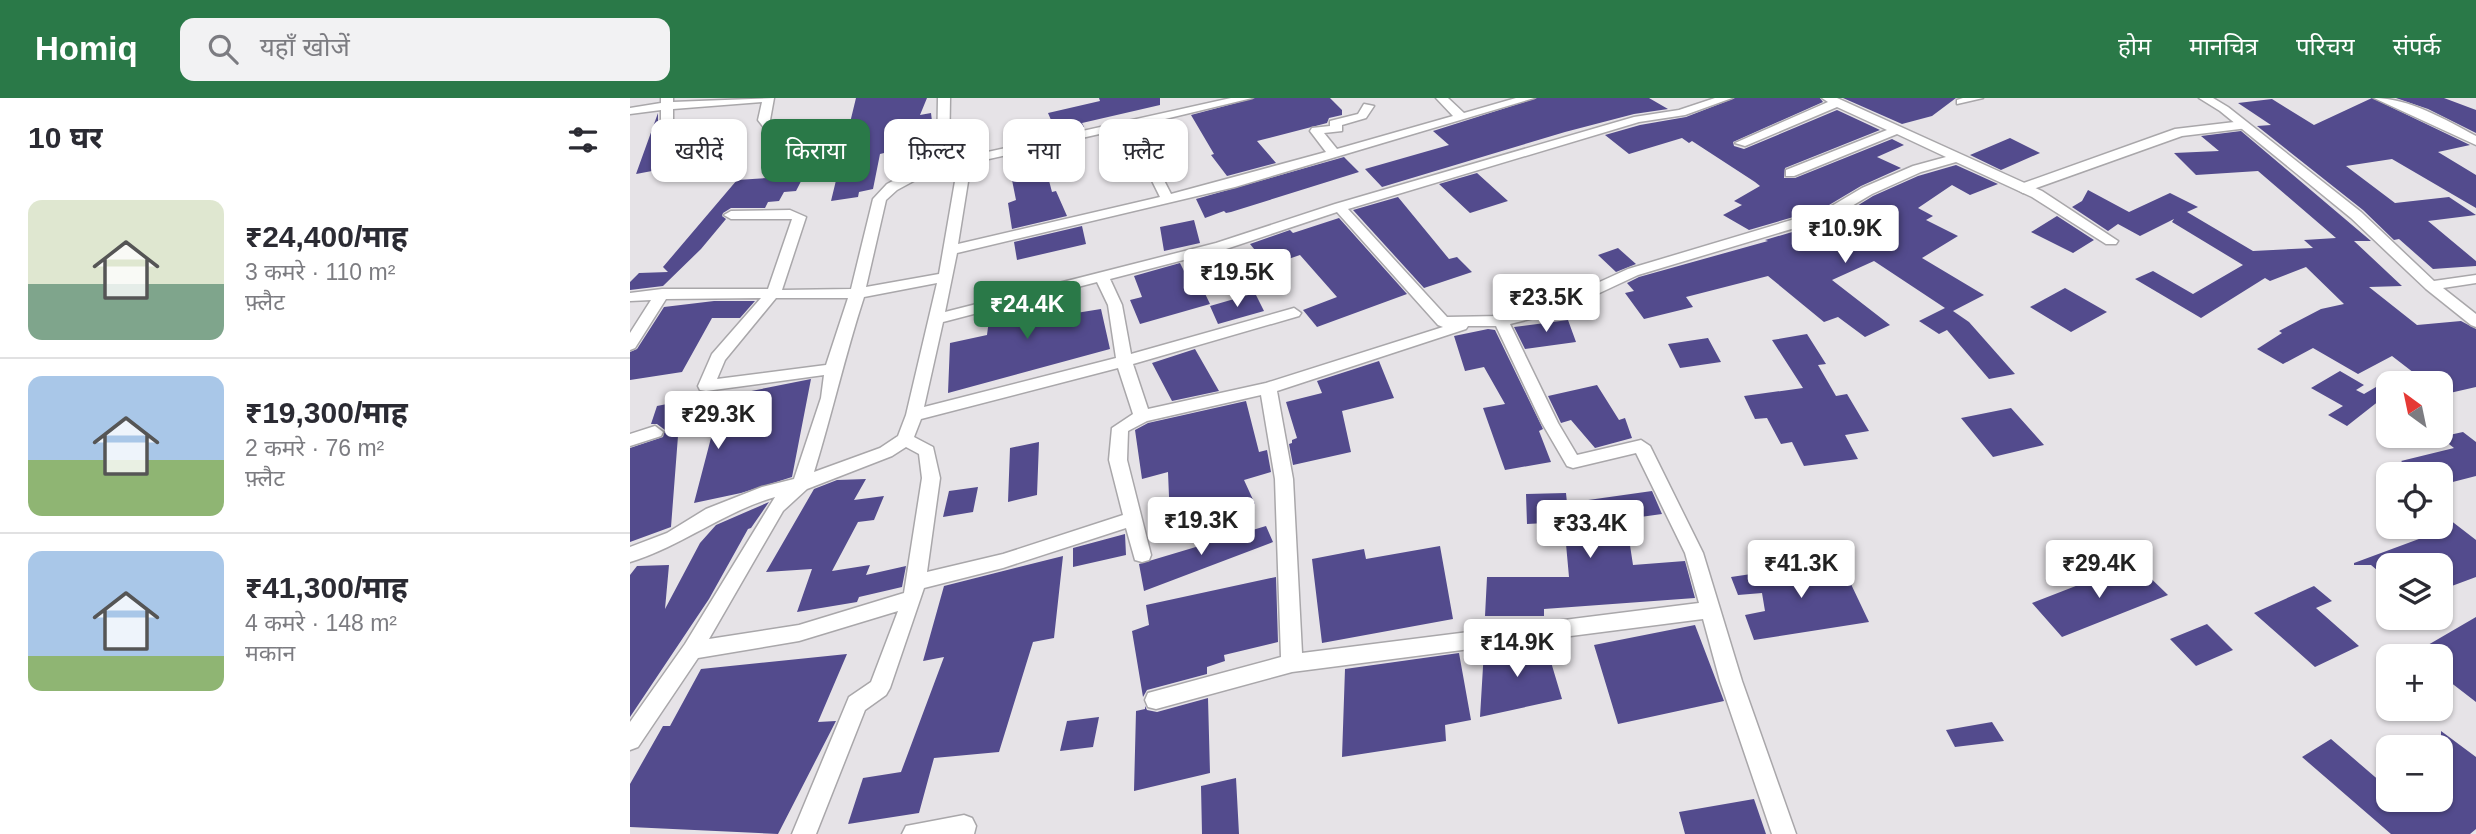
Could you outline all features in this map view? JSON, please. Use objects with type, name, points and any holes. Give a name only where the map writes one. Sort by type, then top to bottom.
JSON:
[{"type":"street","points":[[630,111],[666,102],[768,98],[764,119]]},
{"type":"street","points":[[944,98],[944,119]]},
{"type":"street","points":[[1156,119],[1246,98]]},
{"type":"street","points":[[1442,98],[1461,117]]},
{"type":"street","points":[[951,250],[1230,184],[1461,117],[1505,101],[1528,98]]},
{"type":"street","points":[[936,319],[1222,246],[1340,207],[1638,119],[1681,113],[1726,98]]},
{"type":"street","points":[[1961,102],[1977,98]]},
{"type":"street","points":[[2205,98],[2356,215],[2431,286],[2476,322]]},
{"type":"street","points":[[2380,98],[2442,123],[2476,141]]},
{"type":"street","points":[[1741,143],[1833,100],[1894,131],[1959,157],[2023,188],[2111,240]]},
{"type":"street","points":[[1334,154],[1316,131],[1338,128],[1334,122],[1362,116],[1368,106]]},
{"type":"street","points":[[2023,188],[2180,132],[2243,125]]},
{"type":"street","points":[[1790,173],[1894,131]]},
{"type":"street","points":[[989,156],[1099,132]]},
{"type":"street","points":[[1340,207],[1443,322],[1501,321],[1554,309],[1633,272],[1830,213],[1867,191],[1917,169],[1959,157]]},
{"type":"street","points":[[630,740],[692,650],[777,506],[801,484],[829,398],[833,369],[858,291],[880,199],[891,187],[901,182]]},
{"type":"street","points":[[630,555],[674,537],[712,514],[886,452],[905,439],[914,415],[946,277],[962,182]]},
{"type":"street","points":[[1159,182],[1167,198]]},
{"type":"street","points":[[732,215],[790,214],[799,218],[774,292],[718,358],[706,386],[833,369]]},
{"type":"street","points":[[1101,276],[1115,305],[1124,361],[1142,416]]},
{"type":"street","points":[[630,297],[662,293],[774,292],[821,295],[946,277]]},
{"type":"street","points":[[2431,286],[2476,279]]},
{"type":"street","points":[[630,345],[662,293]]},
{"type":"street","points":[[914,415],[1124,361],[1294,313]]},
{"type":"street","points":[[1501,321],[1550,423],[1573,462],[1641,446],[1694,553],[1709,610],[1784,834]]},
{"type":"street","points":[[1142,555],[1118,460],[1120,428],[1142,416],[1268,388],[1473,322]]},
{"type":"street","points":[[1268,388],[1284,479],[1292,663]]},
{"type":"street","points":[[630,440],[655,432]]},
{"type":"street","points":[[804,834],[857,704],[879,688],[914,590],[931,478],[927,451],[905,439]]},
{"type":"street","points":[[692,650],[799,633],[914,590],[1133,519]]},
{"type":"street","points":[[1156,700],[1292,663],[1709,610]]},
{"type":"street","points":[[914,834],[964,826],[962,834]]},
{"type":"building","points":[[856,98],[927,98],[920,115],[931,113],[932,119],[884,119],[884,153],[880,154],[873,189],[859,192],[858,197],[831,201],[836,182],[870,182],[870,119],[851,119]]},
{"type":"building","points":[[1099,98],[1160,98],[1160,105],[1085,122],[1085,119],[1051,119],[1048,113],[1100,101]]},
{"type":"building","points":[[1255,98],[1330,98],[1342,110],[1342,115],[1329,118],[1327,123],[1257,141],[1276,163],[1227,176],[1211,155],[1214,154],[1191,115]]},
{"type":"building","points":[[1537,98],[1649,98],[1668,109],[1634,114],[1565,132],[1382,187],[1365,169],[1449,145],[1433,131]]},
{"type":"building","points":[[1735,98],[1820,98],[1823,102],[1733,142],[1734,146],[1744,149],[1837,110],[1880,130],[1785,168],[1784,178],[1795,178],[1892,139],[1904,145],[1877,157],[1901,168],[1861,186],[1824,208],[1749,230],[1723,215],[1742,205],[1734,201],[1760,186],[1755,182],[1692,141],[1689,143],[1682,138],[1629,154],[1605,135],[1640,125],[1686,117]]},
{"type":"building","points":[[1843,98],[1956,98],[1932,116],[1902,124]]},
{"type":"building","points":[[2372,98],[2470,145],[2438,152],[2476,175],[2476,208],[2392,159],[2346,166],[2395,203],[2449,197],[2476,215],[2428,221],[2476,261],[2476,266],[2433,269],[2257,126],[2271,125],[2238,103],[2272,99],[2314,125]]},
{"type":"building","points":[[2396,98],[2444,98],[2476,110],[2476,133],[2428,109]]},
{"type":"building","points":[[2241,131],[2371,241],[2354,241],[2402,286],[2369,287],[2417,325],[2461,321],[2476,329],[2476,387],[2454,392],[2454,371],[2411,371],[2392,356],[2358,374],[2313,348],[2283,364],[2257,349],[2282,333],[2279,331],[2321,309],[2344,304],[2306,267],[2270,281],[2265,278],[2201,318],[2135,279],[2153,271],[2193,294],[2243,265],[2172,222],[2174,219],[2140,236],[2118,224],[2108,231],[2072,207],[2082,201],[2088,190],[2129,212],[2170,193],[2198,207],[2187,212],[2253,251],[2313,248],[2304,240],[2336,238],[2258,171],[2196,175],[2174,153],[2219,151],[2201,136]]},
{"type":"building","points":[[651,132],[651,171],[636,174]]},
{"type":"building","points":[[2010,138],[2040,153],[2001,170],[1970,155]]},
{"type":"building","points":[[1344,157],[1359,172],[1231,212],[1224,211],[1205,218],[1196,199]]},
{"type":"building","points":[[1956,165],[1998,184],[1970,195],[1952,185],[1918,208],[1933,216],[1926,220],[1958,236],[1922,258],[1984,295],[1953,311],[1969,322],[2015,374],[1989,379],[1947,330],[1939,334],[1919,321],[1945,308],[1874,261],[1832,280],[1890,325],[1865,337],[1838,317],[1824,322],[1768,276],[1686,297],[1693,307],[1644,319],[1625,293],[1634,291],[1627,283],[1639,277],[1836,219],[1873,196],[1918,176]]},
{"type":"building","points":[[1477,173],[1508,201],[1470,213],[1439,184]]},
{"type":"building","points":[[747,179],[801,182],[796,191],[784,192],[779,201],[768,202],[765,208],[731,208],[723,213],[722,216],[726,219],[701,249],[663,286],[630,290],[630,282],[639,273],[668,272],[663,267],[735,182],[747,182]]},
{"type":"building","points":[[1012,182],[1049,182],[1052,192],[1056,191],[1067,216],[1012,229],[1008,203],[1016,200]]},
{"type":"building","points":[[1398,197],[1449,259],[1457,257],[1472,272],[1424,288],[1353,210]]},
{"type":"building","points":[[2057,216],[2094,240],[2073,253],[2031,232]]},
{"type":"building","points":[[1339,218],[1407,294],[1317,327],[1303,310],[1337,297],[1300,255],[1268,266],[1250,244],[1290,230],[1293,233]]},
{"type":"building","points":[[1194,220],[1200,243],[1164,251],[1160,227]]},
{"type":"building","points":[[1082,226],[1086,244],[1017,260],[1014,242]]},
{"type":"building","points":[[1618,248],[1636,264],[1616,272],[1598,255]]},
{"type":"building","points":[[1180,263],[1190,283],[1199,281],[1210,304],[1140,324],[1130,300],[1142,297],[1134,276]]},
{"type":"building","points":[[2065,288],[2107,312],[2071,332],[2030,307]]},
{"type":"building","points":[[1073,291],[1076,313],[1101,309],[1110,349],[948,393],[950,343],[987,335],[990,312]]},
{"type":"building","points":[[1255,293],[1264,311],[1218,324],[1210,306]]},
{"type":"building","points":[[714,301],[755,301],[740,318],[712,318],[682,372],[630,380],[630,352],[637,349],[664,307]]},
{"type":"building","points":[[1568,320],[1576,342],[1525,349],[1514,327]]},
{"type":"building","points":[[1495,330],[1543,429],[1539,431],[1551,462],[1505,470],[1483,408],[1505,404],[1484,367],[1465,371],[1454,336]]},
{"type":"building","points":[[1807,334],[1826,364],[1818,365],[1836,396],[1847,394],[1869,431],[1845,435],[1858,459],[1804,466],[1792,442],[1781,444],[1767,418],[1755,419],[1744,396],[1803,388],[1772,340]]},
{"type":"building","points":[[1708,338],[1721,362],[1680,368],[1668,344]]},
{"type":"building","points":[[1195,349],[1219,391],[1172,401],[1152,363]]},
{"type":"building","points":[[1379,361],[1394,398],[1342,411],[1351,452],[1293,465],[1289,444],[1297,438],[1286,402],[1322,393],[1317,381]]},
{"type":"building","points":[[2340,371],[2364,385],[2356,390],[2364,394],[2376,387],[2376,403],[2347,426],[2328,415],[2343,406],[2311,388]]},
{"type":"building","points":[[811,379],[792,477],[741,493],[694,503],[717,415],[679,423],[671,527],[630,542],[630,448],[663,437],[665,430],[657,424],[651,424],[657,406],[697,398],[696,402]]},
{"type":"building","points":[[1597,385],[1619,420],[1625,418],[1632,438],[1595,448],[1571,420],[1561,423],[1548,396]]},
{"type":"building","points":[[1246,401],[1259,452],[1267,450],[1271,472],[1244,480],[1255,504],[1170,521],[1168,472],[1142,479],[1135,430],[1148,423]]},
{"type":"building","points":[[2011,408],[2044,445],[1993,457],[1961,418]]},
{"type":"building","points":[[2463,432],[2476,442],[2476,476],[2453,482],[2453,462],[2401,461],[2454,448],[2454,434]]},
{"type":"building","points":[[1039,442],[1037,495],[1008,502],[1010,448]]},
{"type":"building","points":[[866,479],[854,500],[884,496],[874,520],[858,522],[832,571],[870,565],[866,575],[906,566],[902,587],[859,597],[857,602],[797,612],[812,569],[766,572],[814,489],[837,480]]},
{"type":"building","points":[[978,487],[973,512],[943,517],[949,491]]},
{"type":"building","points":[[1652,491],[1662,514],[1626,519],[1633,565],[1685,561],[1695,598],[1544,609],[1544,616],[1485,616],[1487,577],[1569,577],[1564,522],[1527,524],[1526,494],[1566,493],[1567,503]]},
{"type":"building","points":[[769,502],[748,529],[709,599],[630,717],[630,575],[637,566],[669,565],[665,609],[700,543],[716,525]]},
{"type":"building","points":[[2453,522],[2476,540],[2476,577],[2453,586],[2453,553],[2381,553],[2419,539],[2453,539]]},
{"type":"building","points":[[1266,526],[1273,542],[1144,591],[1139,564]]},
{"type":"building","points":[[1125,534],[1126,555],[1073,567],[1073,548]]},
{"type":"building","points":[[1440,546],[1453,619],[1322,643],[1312,559],[1364,549],[1366,559]]},
{"type":"building","points":[[2376,555],[2376,569],[2371,565],[2354,563]]},
{"type":"building","points":[[1063,556],[1054,638],[1033,642],[999,752],[934,758],[919,813],[848,824],[863,778],[901,772],[944,657],[923,661],[944,586]]},
{"type":"building","points":[[1840,561],[1869,622],[1754,640],[1745,615],[1765,611],[1762,593],[1738,595],[1731,577]]},
{"type":"building","points":[[2135,563],[2168,595],[2062,637],[2032,603]]},
{"type":"building","points":[[1276,577],[1278,642],[1224,655],[1225,661],[1207,667],[1207,674],[1147,690],[1143,697],[1132,631],[1149,625],[1146,605]]},
{"type":"building","points":[[2314,586],[2332,601],[2316,608],[2359,646],[2315,667],[2254,613]]},
{"type":"building","points":[[2476,617],[2476,702],[2453,684],[2453,644],[2430,644]]},
{"type":"building","points":[[2207,624],[2233,650],[2196,666],[2170,639]]},
{"type":"building","points":[[1695,625],[1724,701],[1618,724],[1594,645]]},
{"type":"building","points":[[1545,642],[1562,699],[1480,717],[1484,650]]},
{"type":"building","points":[[1459,653],[1471,720],[1445,725],[1446,741],[1342,757],[1345,669]]},
{"type":"building","points":[[847,654],[818,722],[836,721],[778,834],[630,827],[630,784],[663,726],[670,726],[701,669]]},
{"type":"building","points":[[1208,698],[1210,773],[1134,791],[1136,711],[1145,709],[1145,706],[1147,710],[1157,712]]},
{"type":"building","points":[[1099,717],[1093,747],[1060,751],[1067,721]]},
{"type":"building","points":[[1992,722],[2004,741],[1955,747],[1946,730]]},
{"type":"building","points":[[2331,739],[2376,778],[2376,812],[2453,812],[2453,740],[2476,757],[2476,829],[2470,834],[2391,834],[2302,757]]},
{"type":"building","points":[[1236,778],[1239,834],[1202,834],[1201,786]]},
{"type":"building","points":[[1754,799],[1766,834],[1685,834],[1679,812]]}]
